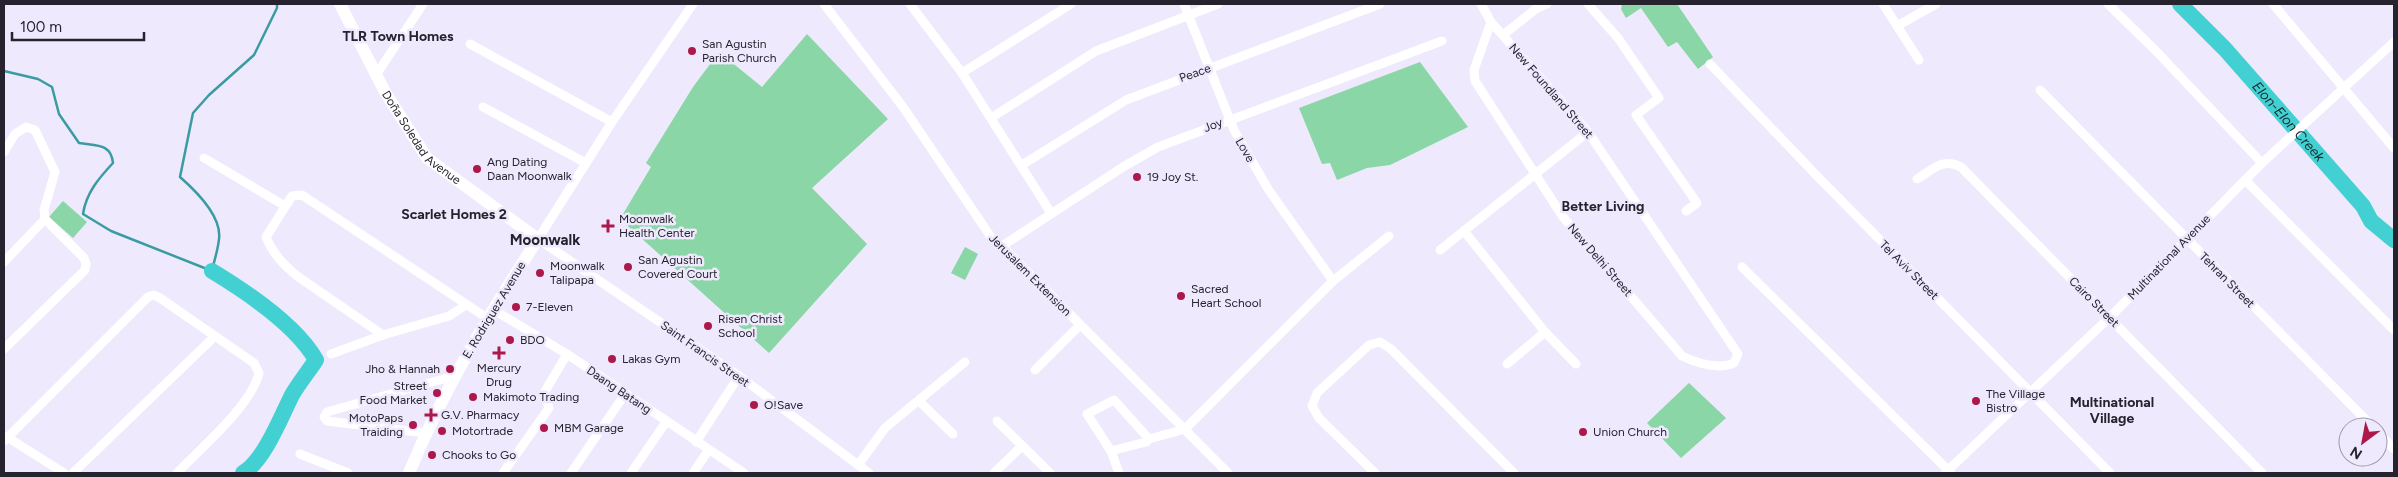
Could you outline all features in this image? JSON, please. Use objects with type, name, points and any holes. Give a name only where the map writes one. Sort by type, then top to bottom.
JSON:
[{"type":"main road","name":"Doña Soledad Avenue","points":[[340,4],[376,75],[417,145],[431,162],[538,239]]},
{"type":"main road","name":"E. Rodriguez Avenue","points":[[409,473],[454,376],[490,314],[538,239]]},
{"type":"street","points":[[376,75],[423,4]]},
{"type":"street","name":"E. Rodriguez Avenue","points":[[538,239],[612,122],[693,4]]},
{"type":"street","name":"Jerusalem Extension","points":[[824,4],[903,107],[993,240],[1002,246],[1228,473]]},
{"type":"street","points":[[910,4],[962,73],[1051,214]]},
{"type":"street","points":[[962,73],[1071,4]]},
{"type":"street","name":"Love","points":[[1184,4],[1229,119],[1268,189],[1333,281]]},
{"type":"street","points":[[991,118],[1090,54],[1218,4]]},
{"type":"street","name":"Peace","points":[[1022,166],[1126,100],[1380,4]]},
{"type":"street","name":"New Foundland Street","points":[[1481,4],[1491,22],[1588,132],[1738,354]]},
{"type":"street","points":[[1503,35],[1537,8],[1547,4]]},
{"type":"street","points":[[1588,4],[1618,38],[1659,98],[1636,115],[1697,203],[1686,211]]},
{"type":"street","points":[[1883,4],[1919,60]]},
{"type":"street","points":[[1898,26],[1936,4]]},
{"type":"street","points":[[2108,4],[2157,52],[2262,163]]},
{"type":"street","points":[[2273,4],[2394,148]]},
{"type":"street","name":"New Delhi Street","points":[[1491,22],[1474,70],[1475,81],[1563,217],[1682,356],[1696,363],[1727,366],[1734,363],[1738,354]]},
{"type":"street","name":"Joy","points":[[1002,246],[1158,147],[1442,41]]},
{"type":"street","name":"Multinational Avenue","points":[[1948,472],[2110,317],[2292,134],[2394,42]]},
{"type":"street","points":[[470,44],[612,122]]},
{"type":"street","name":"Tel Aviv Street","points":[[1710,64],[1820,179],[2110,473]]},
{"type":"street","name":"Tehran Street","points":[[2040,90],[2362,417]]},
{"type":"street","points":[[483,107],[586,163]]},
{"type":"street","points":[[4,152],[15,134],[26,127],[35,130],[55,172],[44,210],[44,219],[4,262]]},
{"type":"street","points":[[1440,250],[1588,132]]},
{"type":"street","points":[[204,158],[285,206],[266,237],[274,253],[297,276],[383,334]]},
{"type":"street","name":"Cairo Street","points":[[1917,180],[1945,162],[1953,162],[1961,167],[2262,473]]},
{"type":"street","points":[[2245,180],[2394,330]]},
{"type":"street","name":"Daang Batang","points":[[285,206],[292,196],[302,195],[466,305],[490,314],[567,354],[708,451],[744,473]]},
{"type":"street","points":[[4,348],[85,270],[84,258],[44,219]]},
{"type":"street","points":[[1464,231],[1546,332],[1576,364]]},
{"type":"street","points":[[1111,451],[1184,429],[1333,281],[1389,236]]},
{"type":"street","name":"Saint Francis Street","points":[[538,239],[739,376],[869,473]]},
{"type":"street","points":[[1742,266],[1948,472]]},
{"type":"street","points":[[64,473],[5,439],[148,297],[154,296],[160,298],[254,363],[258,368],[258,380],[241,407],[177,473]]},
{"type":"street","points":[[331,354],[383,334],[450,316],[466,305]]},
{"type":"street","points":[[1036,370],[1080,325]]},
{"type":"street","points":[[1506,364],[1546,332]]},
{"type":"street","points":[[73,473],[214,337]]},
{"type":"street","points":[[1375,473],[1319,418],[1312,406],[1318,393],[1369,344],[1380,342],[1391,349],[1514,473]]},
{"type":"street","points":[[503,473],[549,408],[544,393],[567,354]]},
{"type":"street","points":[[858,465],[885,428],[965,362]]},
{"type":"street","points":[[426,433],[327,421],[324,416],[327,412],[454,376]]},
{"type":"street","points":[[696,442],[739,376]]},
{"type":"street","points":[[571,473],[625,394]]},
{"type":"street","points":[[1119,473],[1111,451],[1087,414],[1111,400],[1118,403],[1149,439]]},
{"type":"street","points":[[919,401],[953,434]]},
{"type":"street","points":[[631,473],[666,422]]},
{"type":"street","points":[[997,422],[1050,473]]},
{"type":"street","points":[[994,473],[1022,446]]},
{"type":"street","points":[[693,473],[708,451]]},
{"type":"street","points":[[300,454],[348,473]]},
{"type":"green space","points":[[1622,4],[1677,4],[1713,57],[1698,69],[1677,42],[1668,47],[1641,8],[1626,18],[1621,9]]},
{"type":"green space","points":[[807,34],[888,119],[812,188],[867,244],[769,353],[620,219],[651,167],[646,163],[693,87],[719,52],[762,87]]},
{"type":"green space","points":[[1420,62],[1468,127],[1390,165],[1367,168],[1337,180],[1330,163],[1322,164],[1299,108]]},
{"type":"green space","points":[[63,201],[87,222],[73,238],[49,217]]},
{"type":"green space","points":[[965,247],[978,254],[965,280],[951,273]]},
{"type":"green space","points":[[1689,383],[1726,418],[1681,458],[1647,423]]},
{"type":"waterway","points":[[4,71],[38,79],[52,87],[59,114],[79,143],[102,147],[112,157],[113,163],[98,180],[90,193],[83,214],[111,231],[212,271],[219,239],[216,222],[207,205],[180,177],[193,113],[209,95],[254,55],[277,8],[277,4]]},
{"type":"waterway","name":"Elon-Elon Creek","points":[[2180,4],[2225,49],[2363,206],[2371,221],[2394,240]]},
{"type":"waterway","points":[[212,271],[269,310],[296,335],[316,360],[292,395],[265,449],[251,467],[243,473]]},
{"type":"place","name":"San Agustin Parish Church","points":[[692,51]]},
{"type":"place","name":"Ang Dating Daan Moonwalk","points":[[477,169]]},
{"type":"place","name":"19 Joy St.","points":[[1137,177]]},
{"type":"place","name":"Moonwalk Health Center","points":[[608,226]]},
{"type":"place","name":"San Agustin Covered Court","points":[[628,267]]},
{"type":"place","name":"Moonwalk Talipapa","points":[[540,273]]},
{"type":"place","name":"Sacred Heart School","points":[[1181,296]]},
{"type":"place","name":"7-Eleven","points":[[516,307]]},
{"type":"place","name":"Risen Christ School","points":[[708,326]]},
{"type":"place","name":"BDO","points":[[510,340]]},
{"type":"place","name":"Mercury Drug","points":[[499,353]]},
{"type":"place","name":"Lakas Gym","points":[[612,359]]},
{"type":"place","name":"Jho & Hannah","points":[[450,369]]},
{"type":"place","name":"Street Food Market","points":[[437,393]]},
{"type":"place","name":"Makimoto Trading","points":[[473,397]]},
{"type":"place","name":"The Village Bistro","points":[[1976,401]]},
{"type":"place","name":"O!Save","points":[[754,405]]},
{"type":"place","name":"G.V. Pharmacy","points":[[431,415]]},
{"type":"place","name":"MotoPaps Traiding","points":[[413,425]]},
{"type":"place","name":"MBM Garage","points":[[544,428]]},
{"type":"place","name":"Motortrade","points":[[442,431]]},
{"type":"place","name":"Union Church","points":[[1583,432]]},
{"type":"place","name":"Chooks to Go","points":[[432,455]]},
{"type":"district","name":"TLR Town Homes","points":[[398,36]]},
{"type":"district","name":"Better Living","points":[[1603,206]]},
{"type":"district","name":"Scarlet Homes 2","points":[[454,214]]},
{"type":"district","name":"Moonwalk","points":[[545,240]]},
{"type":"district","name":"Multinational Village","points":[[2112,410]]}]
